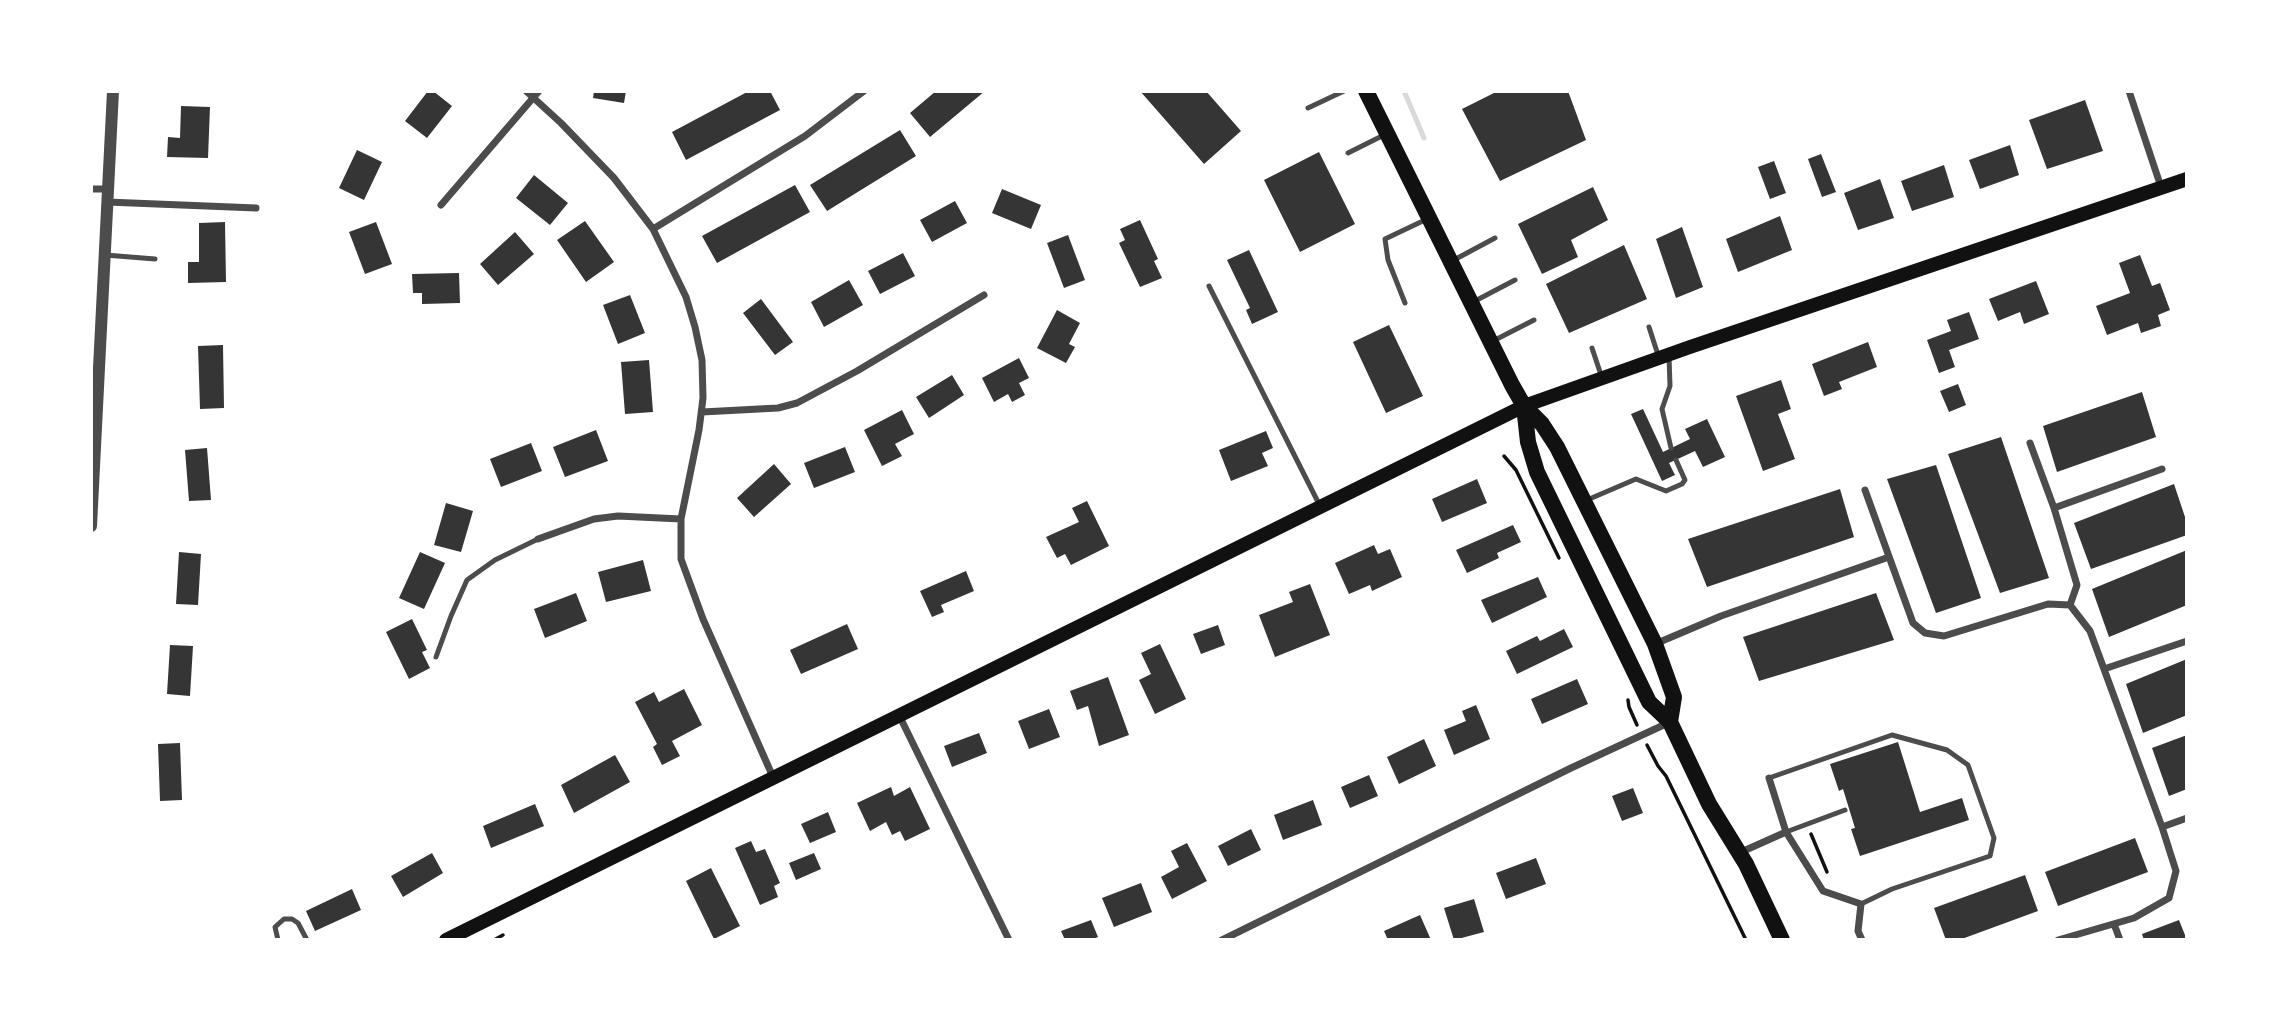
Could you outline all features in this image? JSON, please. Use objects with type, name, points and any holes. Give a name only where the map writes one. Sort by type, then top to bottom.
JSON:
[{"type":"main road","points":[[1366,91],[1524,406],[1542,424],[1557,447],[1655,643],[1674,697],[1670,722]]},
{"type":"main road","points":[[446,940],[1524,406],[2187,178]]},
{"type":"main road","points":[[1524,406],[1528,442],[1537,472],[1649,702],[1670,722],[1709,804],[1739,853],[1782,940]]},
{"type":"street","points":[[91,526],[113,91]]},
{"type":"street","points":[[526,91],[536,94],[614,178],[653,229],[686,298],[702,360],[702,412],[681,519],[680,542],[686,577],[773,777]]},
{"type":"street","points":[[653,229],[805,136],[864,91]]},
{"type":"street","points":[[2129,91],[2161,187]]},
{"type":"street","points":[[441,205],[536,94]]},
{"type":"street","points":[[91,189],[107,196],[256,208]]},
{"type":"street","points":[[702,412],[778,408],[797,403],[984,295]]},
{"type":"street","points":[[2030,443],[2054,508],[2077,585],[2070,605]]},
{"type":"street","points":[[2054,508],[2162,469]]},
{"type":"street","points":[[1865,490],[1913,623],[1925,633],[1944,636],[2048,604],[2070,605],[2090,631],[2176,871],[2169,898],[2134,918],[2058,940]]},
{"type":"street","points":[[538,539],[594,519],[618,516],[681,519]]},
{"type":"street","points":[[1655,643],[1721,616],[1889,557]]},
{"type":"street","points":[[2104,669],[2187,641]]},
{"type":"street","points":[[899,715],[1009,940]]},
{"type":"street","points":[[1222,940],[1670,722]]},
{"type":"street","points":[[1769,778],[1786,832],[1823,891],[1861,904],[1858,931],[1862,940]]},
{"type":"street","points":[[2162,827],[2187,818]]},
{"type":"street","points":[[1739,853],[1786,832]]},
{"type":"street","points":[[2114,924],[2120,940]]},
{"type":"lane","points":[[1308,108],[1344,91]]},
{"type":"lane","points":[[1348,153],[1387,133]]},
{"type":"lane","points":[[1405,303],[1388,260],[1385,239],[1430,218]]},
{"type":"lane","points":[[1452,262],[1495,238]]},
{"type":"lane","points":[[105,254],[155,259]]},
{"type":"lane","points":[[1472,302],[1515,279]]},
{"type":"lane","points":[[1209,286],[1320,506]]},
{"type":"lane","points":[[1491,342],[1534,320]]},
{"type":"lane","points":[[1649,327],[1664,356],[1670,386],[1662,409],[1671,449]]},
{"type":"lane","points":[[1592,348],[1602,378]]},
{"type":"lane","points":[[1584,501],[1636,479],[1666,491],[1682,484],[1685,480],[1676,460]]},
{"type":"lane","points":[[436,657],[467,580],[495,560],[538,539]]},
{"type":"lane","points":[[1769,778],[1892,735],[1947,750],[1968,765],[1994,838],[1990,856],[1892,889],[1861,904]]},
{"type":"lane","points":[[1786,832],[1845,810]]},
{"type":"lane","points":[[278,940],[275,926],[284,919],[292,919],[298,923],[307,940]]},
{"type":"path","points":[[1807,824],[1838,896]]},
{"type":"path","points":[[495,940],[503,935]]},
{"type":"building","points":[[428,91],[433,91],[452,106],[427,138],[405,121]]},
{"type":"building","points":[[594,91],[626,91],[624,103],[593,98]]},
{"type":"building","points":[[749,91],[770,91],[780,110],[686,160],[672,132]]},
{"type":"building","points":[[936,91],[985,91],[930,137],[910,113]]},
{"type":"building","points":[[1140,91],[1206,91],[1241,131],[1204,164]]},
{"type":"building","points":[[1498,91],[1568,91],[1586,140],[1500,181],[1462,109]]},
{"type":"building","points":[[2085,100],[2103,151],[2047,169],[2029,120]]},
{"type":"building","points":[[181,106],[210,107],[208,158],[167,157],[168,137],[180,138]]},
{"type":"building","points":[[900,130],[916,156],[827,211],[810,185]]},
{"type":"building","points":[[2010,145],[2019,175],[1980,189],[1969,160]]},
{"type":"building","points":[[357,150],[382,162],[364,200],[339,188]]},
{"type":"building","points":[[1319,152],[1355,224],[1300,252],[1264,180]]},
{"type":"building","points":[[1821,154],[1836,192],[1822,197],[1808,159]]},
{"type":"building","points":[[1774,161],[1786,193],[1770,199],[1758,167]]},
{"type":"building","points":[[1944,165],[1954,197],[1912,211],[1901,181]]},
{"type":"building","points":[[534,175],[568,203],[550,225],[516,198]]},
{"type":"building","points":[[1880,179],[1894,218],[1858,230],[1844,193]]},
{"type":"building","points":[[795,185],[810,212],[717,263],[702,236]]},
{"type":"building","points":[[1593,187],[1608,220],[1571,240],[1578,257],[1542,274],[1518,224]]},
{"type":"building","points":[[1002,189],[1041,205],[1031,229],[992,213]]},
{"type":"building","points":[[955,201],[967,223],[932,242],[920,220]]},
{"type":"building","points":[[1780,216],[1792,250],[1738,272],[1726,239]]},
{"type":"building","points":[[1140,220],[1158,259],[1154,261],[1162,278],[1140,287],[1119,243],[1125,240],[1120,229]]},
{"type":"building","points":[[585,221],[614,262],[586,282],[557,240]]},
{"type":"building","points":[[225,222],[226,282],[188,283],[188,262],[199,262],[199,223]]},
{"type":"building","points":[[376,222],[392,264],[365,274],[349,232]]},
{"type":"building","points":[[1682,227],[1703,287],[1676,298],[1656,239]]},
{"type":"building","points":[[515,232],[534,254],[498,285],[480,264]]},
{"type":"building","points":[[1068,235],[1085,280],[1064,288],[1047,243]]},
{"type":"building","points":[[1624,245],[1647,299],[1569,333],[1546,284]]},
{"type":"building","points":[[1249,250],[1278,312],[1252,324],[1246,310],[1250,308],[1227,260]]},
{"type":"building","points":[[903,253],[915,276],[880,294],[868,271]]},
{"type":"building","points":[[2140,255],[2152,286],[2160,283],[2170,310],[2158,315],[2161,326],[2141,333],[2138,323],[2107,335],[2096,306],[2130,293],[2119,263]]},
{"type":"building","points":[[459,273],[460,303],[422,304],[422,293],[413,293],[412,274]]},
{"type":"building","points":[[849,280],[863,305],[824,327],[811,302]]},
{"type":"building","points":[[2036,281],[2049,314],[2024,324],[2020,312],[1998,321],[1989,299]]},
{"type":"building","points":[[630,295],[645,333],[618,344],[603,305]]},
{"type":"building","points":[[761,299],[793,342],[775,355],[743,313]]},
{"type":"building","points":[[1057,310],[1080,323],[1069,344],[1075,347],[1066,363],[1037,348]]},
{"type":"building","points":[[1969,312],[1979,339],[1949,350],[1955,367],[1939,373],[1927,340],[1951,331],[1947,320]]},
{"type":"building","points":[[1389,325],[1423,396],[1386,413],[1353,342]]},
{"type":"building","points":[[1868,342],[1877,367],[1839,382],[1842,389],[1824,396],[1812,364]]},
{"type":"building","points":[[223,345],[224,408],[200,409],[198,346]]},
{"type":"building","points":[[1019,358],[1029,378],[1019,383],[1025,395],[1012,402],[1008,394],[994,402],[982,378]]},
{"type":"building","points":[[649,360],[653,412],[625,414],[621,362]]},
{"type":"building","points":[[952,375],[964,395],[929,418],[916,397]]},
{"type":"building","points":[[1781,380],[1791,409],[1778,414],[1795,459],[1763,471],[1736,396]]},
{"type":"building","points":[[1958,384],[1966,405],[1949,412],[1940,391]]},
{"type":"building","points":[[2142,392],[2156,437],[2057,472],[2043,426]]},
{"type":"building","points":[[1643,409],[1663,452],[1690,439],[1685,429],[1707,419],[1725,457],[1703,467],[1695,451],[1669,463],[1675,475],[1662,481],[1631,414]]},
{"type":"building","points":[[902,410],[914,434],[895,444],[902,456],[882,466],[864,430]]},
{"type":"building","points":[[596,430],[608,461],[565,477],[553,447]]},
{"type":"building","points":[[1266,431],[1273,448],[1262,453],[1268,466],[1231,481],[1219,450]]},
{"type":"building","points":[[2001,437],[2049,578],[2000,593],[1948,454]]},
{"type":"building","points":[[531,443],[542,471],[501,487],[490,459]]},
{"type":"building","points":[[845,447],[855,472],[814,488],[804,463]]},
{"type":"building","points":[[207,448],[211,500],[189,501],[185,450]]},
{"type":"building","points":[[774,464],[791,484],[754,517],[737,498]]},
{"type":"building","points":[[1936,465],[1981,598],[1936,613],[1887,479]]},
{"type":"building","points":[[1477,479],[1487,503],[1442,522],[1432,499]]},
{"type":"building","points":[[2174,484],[2187,523],[2187,535],[2091,569],[2074,523]]},
{"type":"building","points":[[1840,489],[1854,537],[1707,587],[1688,539]]},
{"type":"building","points":[[1087,501],[1109,546],[1071,565],[1065,554],[1057,558],[1046,537],[1079,522],[1072,508]]},
{"type":"building","points":[[446,503],[473,511],[461,552],[434,545]]},
{"type":"building","points":[[1513,525],[1521,542],[1497,553],[1499,558],[1467,573],[1456,550]]},
{"type":"building","points":[[1374,545],[1378,554],[1390,549],[1402,577],[1372,591],[1370,585],[1349,594],[1335,563]]},
{"type":"building","points":[[2187,550],[2187,605],[2109,637],[2092,589]]},
{"type":"building","points":[[179,552],[201,554],[198,605],[176,604]]},
{"type":"building","points":[[420,552],[445,563],[424,609],[399,598]]},
{"type":"building","points":[[643,560],[651,591],[606,602],[598,572]]},
{"type":"building","points":[[966,571],[974,591],[941,605],[944,612],[932,617],[920,591]]},
{"type":"building","points":[[1538,577],[1547,597],[1492,623],[1481,600]]},
{"type":"building","points":[[1310,584],[1330,635],[1275,657],[1259,615],[1293,602],[1289,592]]},
{"type":"building","points":[[576,593],[587,621],[545,638],[534,609]]},
{"type":"building","points":[[1876,593],[1894,640],[1759,681],[1743,637]]},
{"type":"building","points":[[412,619],[427,650],[422,652],[430,668],[409,679],[386,632]]},
{"type":"building","points":[[847,624],[858,649],[801,674],[790,650]]},
{"type":"building","points":[[1218,625],[1225,645],[1201,654],[1193,634]]},
{"type":"building","points":[[1564,629],[1573,647],[1517,674],[1506,651],[1537,636],[1540,641]]},
{"type":"building","points":[[1160,644],[1186,699],[1155,714],[1139,680],[1151,674],[1141,653]]},
{"type":"building","points":[[170,645],[193,646],[190,696],[167,694]]},
{"type":"building","points":[[2187,659],[2187,715],[2143,733],[2126,684]]},
{"type":"building","points":[[1108,677],[1129,735],[1099,746],[1088,706],[1077,710],[1070,691]]},
{"type":"building","points":[[1577,679],[1588,704],[1542,724],[1531,699]]},
{"type":"building","points":[[684,689],[702,725],[672,741],[680,756],[662,765],[653,747],[657,744],[635,702],[654,692],[659,702]]},
{"type":"building","points":[[1476,705],[1490,739],[1454,755],[1444,730],[1466,721],[1462,711]]},
{"type":"building","points":[[1049,709],[1060,737],[1029,749],[1018,721]]},
{"type":"building","points":[[979,733],[987,753],[952,767],[944,746]]},
{"type":"building","points":[[2187,735],[2187,789],[2169,796],[2152,748]]},
{"type":"building","points":[[1424,739],[1436,766],[1399,784],[1387,757]]},
{"type":"building","points":[[1898,742],[1920,812],[1962,798],[1969,820],[1860,856],[1843,789],[1839,791],[1830,764]]},
{"type":"building","points":[[180,743],[182,800],[160,801],[158,744]]},
{"type":"building","points":[[615,755],[630,782],[574,813],[561,785]]},
{"type":"building","points":[[1369,775],[1378,796],[1350,808],[1341,787]]},
{"type":"building","points":[[891,787],[894,796],[910,787],[930,829],[905,841],[900,831],[892,835],[886,822],[870,831],[857,803]]},
{"type":"building","points":[[1633,788],[1643,813],[1622,821],[1612,796]]},
{"type":"building","points":[[1313,800],[1322,825],[1283,840],[1274,815]]},
{"type":"building","points":[[535,804],[544,826],[491,848],[483,826]]},
{"type":"building","points":[[828,812],[836,832],[810,843],[801,824]]},
{"type":"building","points":[[1251,829],[1261,850],[1228,866],[1218,846]]},
{"type":"building","points":[[2135,838],[2148,872],[2058,906],[2045,872]]},
{"type":"building","points":[[751,841],[756,852],[765,849],[780,883],[774,886],[778,897],[760,905],[735,848]]},
{"type":"building","points":[[1187,843],[1207,881],[1172,899],[1161,877],[1179,867],[1171,851]]},
{"type":"building","points":[[432,853],[443,873],[403,897],[391,876]]},
{"type":"building","points":[[814,853],[821,869],[796,880],[789,863]]},
{"type":"building","points":[[1536,858],[1546,884],[1506,899],[1496,873]]},
{"type":"building","points":[[711,868],[740,926],[714,939],[686,881]]},
{"type":"building","points":[[2025,875],[2038,911],[1959,940],[1946,940],[1934,908]]},
{"type":"building","points":[[1141,883],[1152,912],[1114,927],[1102,898]]},
{"type":"building","points":[[352,889],[361,910],[315,931],[306,911]]},
{"type":"building","points":[[1474,899],[1484,932],[1454,940],[1444,908]]},
{"type":"building","points":[[1420,915],[1431,940],[1388,940],[1384,931]]},
{"type":"building","points":[[1091,920],[1098,937],[1090,940],[1065,940],[1061,931]]},
{"type":"building","points":[[2179,920],[2187,940],[2144,940],[2142,934]]},
{"type":"waterway","points":[[1404,91],[1424,138]]}]
